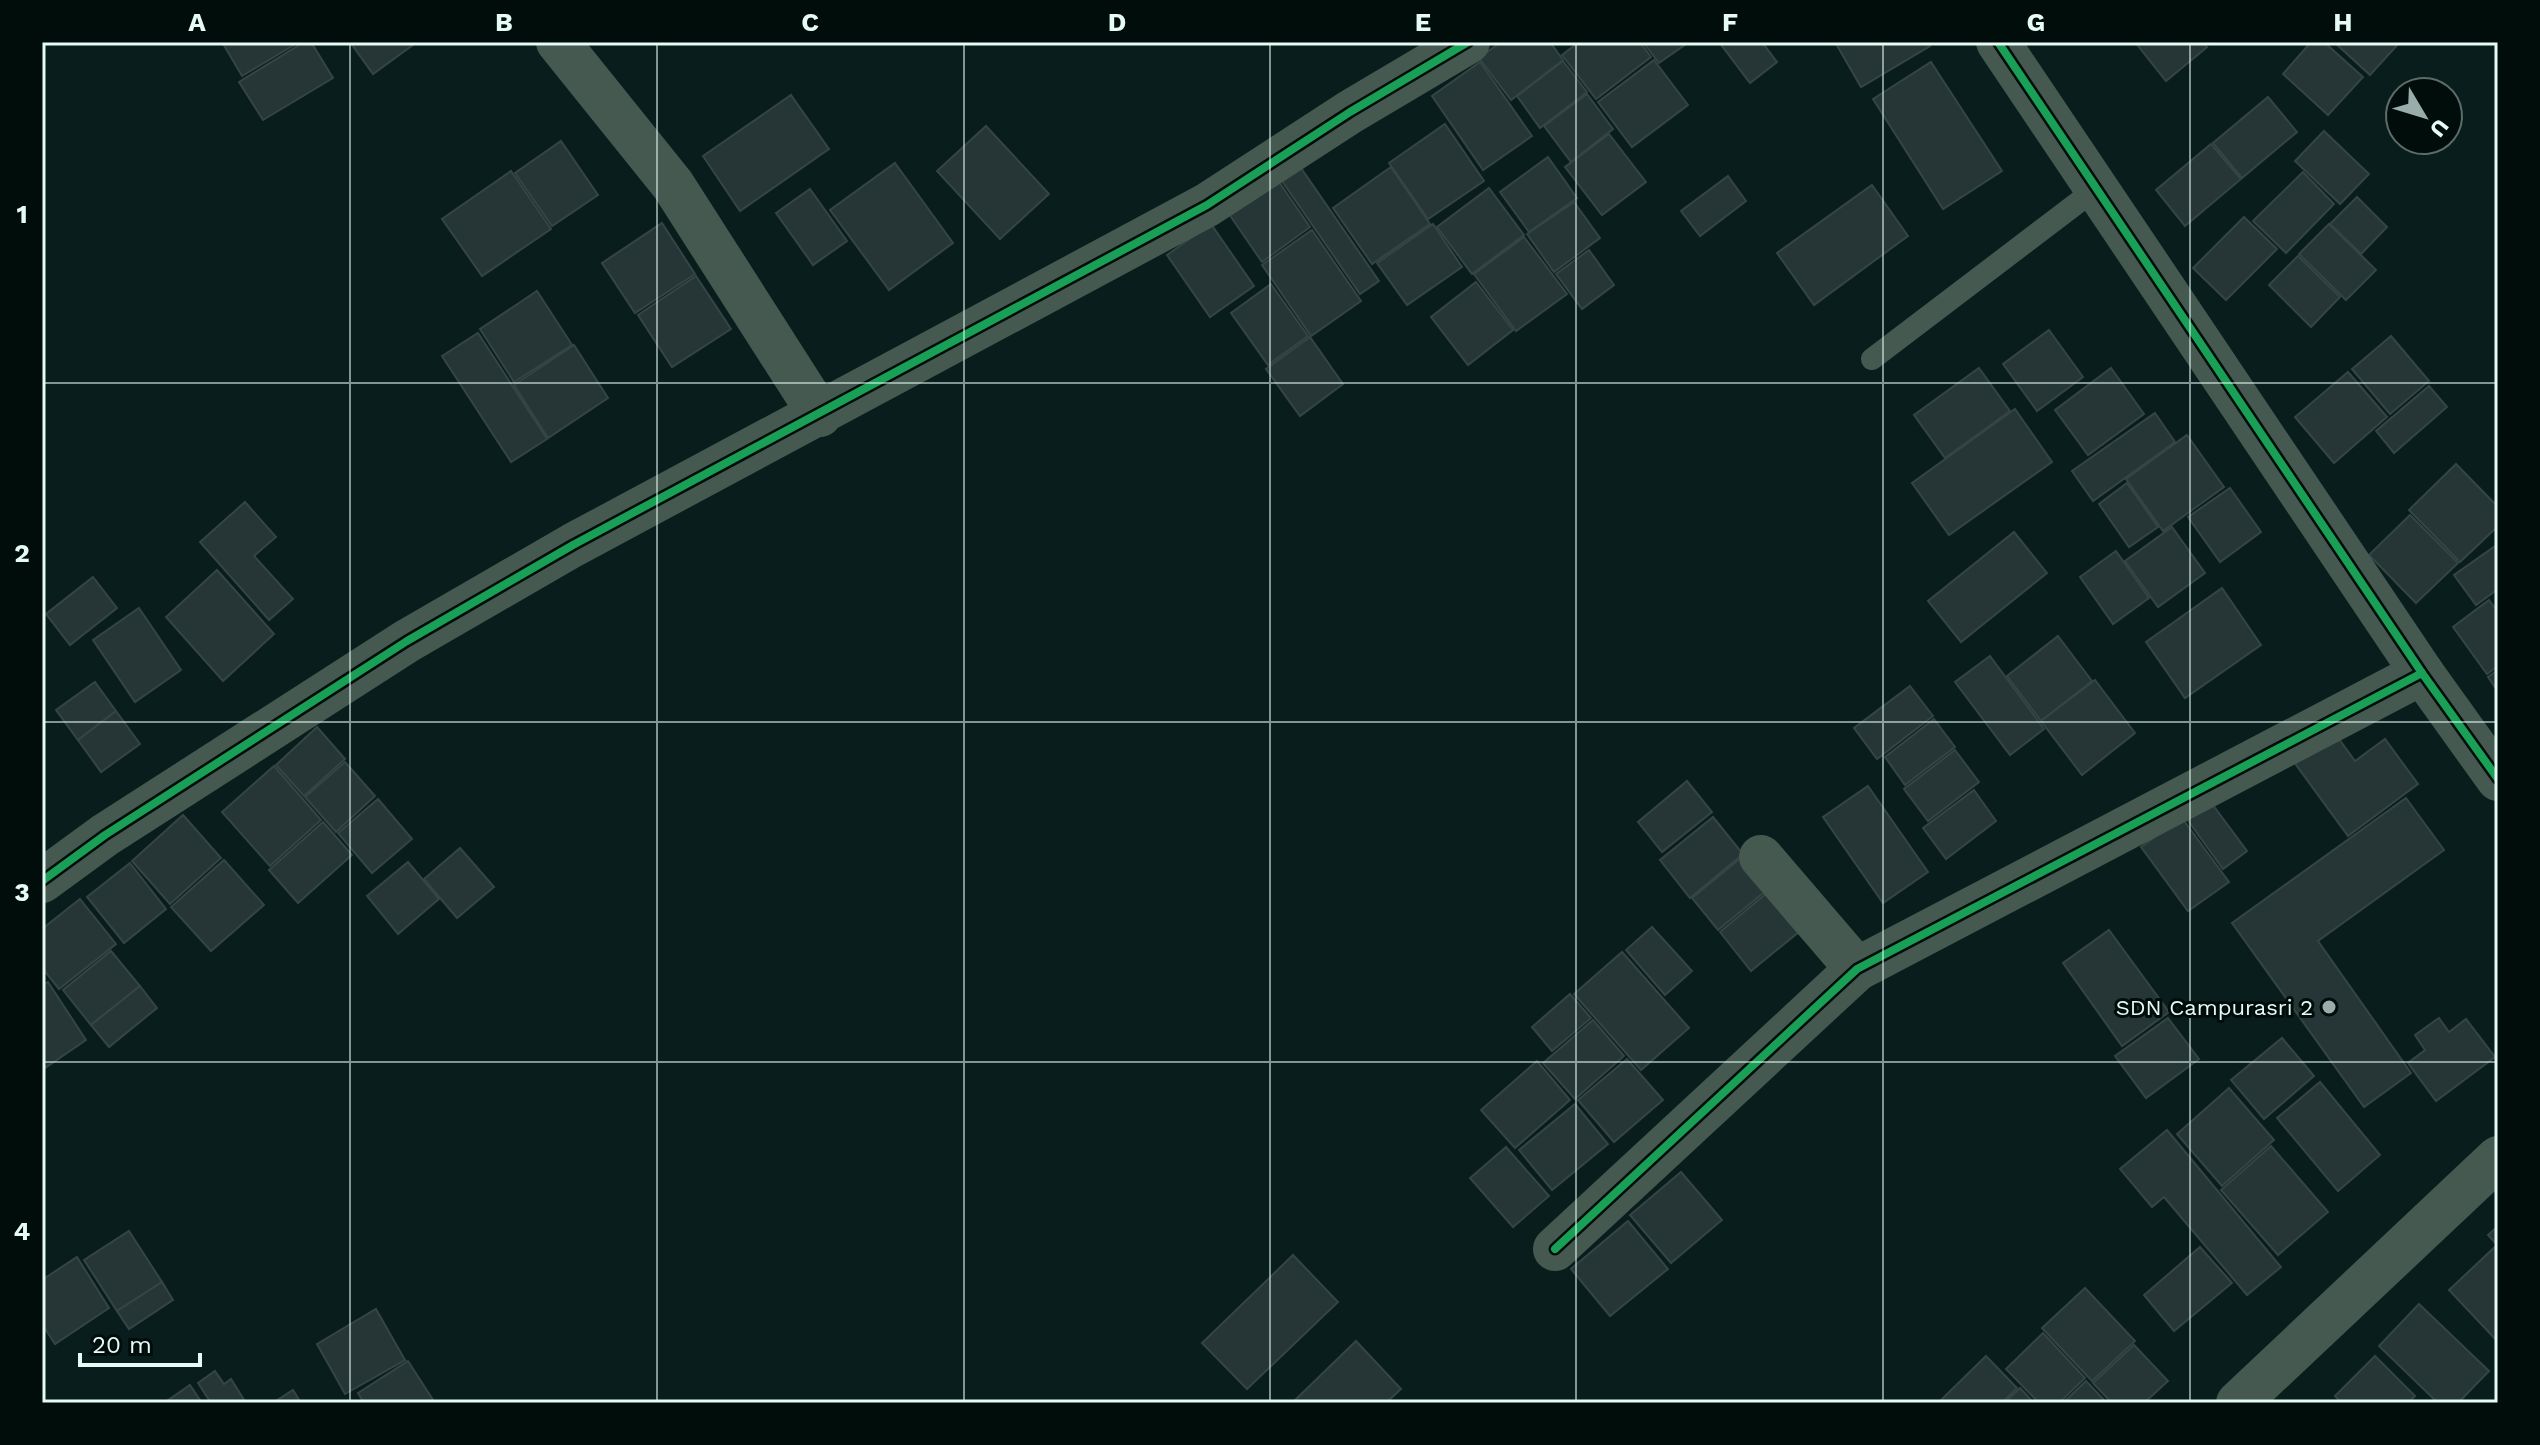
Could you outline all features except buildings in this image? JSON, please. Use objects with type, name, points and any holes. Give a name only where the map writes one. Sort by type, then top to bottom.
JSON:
[{"type":"street","points":[[558,42],[673,185],[820,415]]},
{"type":"street","points":[[42,881],[118,827],[407,641],[573,545],[820,415],[1078,271],[1207,205],[1350,112],[1468,42]]},
{"type":"street","points":[[1998,42],[2422,673],[2498,779]]},
{"type":"street","points":[[1555,1249],[1857,969],[2422,673]]},
{"type":"street","points":[[1761,857],[1857,969]]},
{"type":"street","points":[[2238,1403],[2498,1158]]},
{"type":"lane","points":[[1872,359],[2097,188]]},
{"type":"cycle path","points":[[42,881],[105,835],[407,641],[573,545],[1207,205],[1350,112],[1468,42]]},
{"type":"cycle path","points":[[1998,42],[2422,673],[2498,779]]},
{"type":"cycle path","points":[[1555,1249],[1857,969],[2422,673]]},
{"type":"place","name":"SDN Campurasri 2","points":[[2329,1007]]}]
